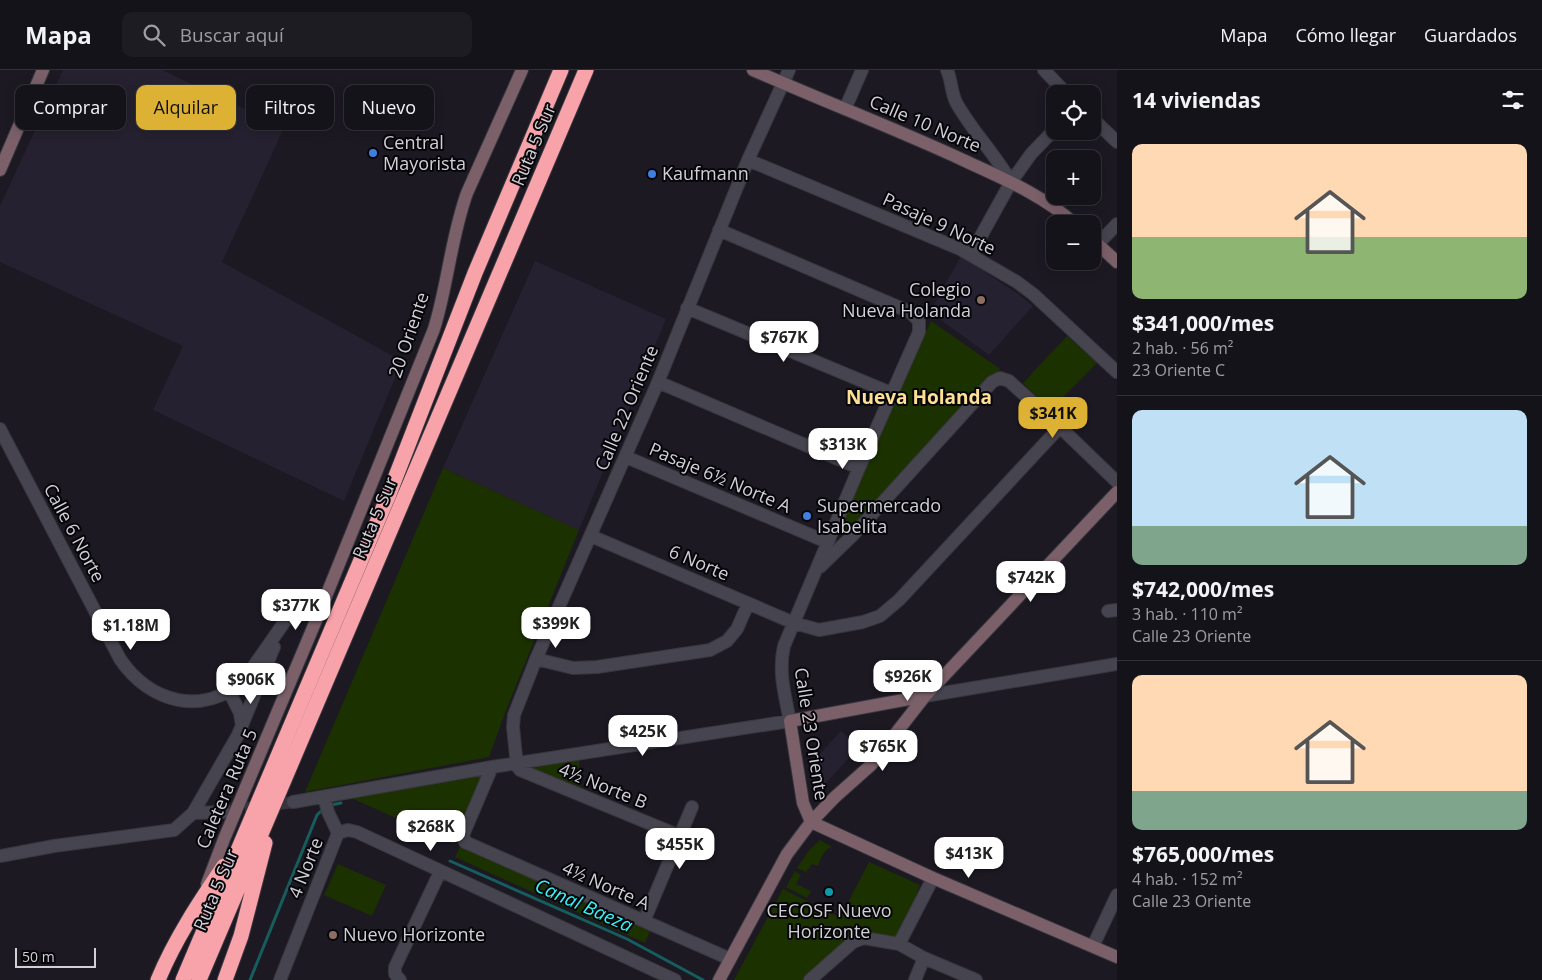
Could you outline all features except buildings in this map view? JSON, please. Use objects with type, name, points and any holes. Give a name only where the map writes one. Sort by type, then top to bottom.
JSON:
[{"type":"highway","name":"Ruta 5 Sur","points":[[183,980],[390,494],[475,274],[561,70]]},
{"type":"highway","name":"Ruta 5 Sur","points":[[198,980],[586,70]]},
{"type":"highway","points":[[225,980],[241,936],[282,784]]},
{"type":"highway","points":[[158,980],[180,935],[202,897],[248,826]]},
{"type":"street","points":[[0,170],[43,70]]},
{"type":"street","name":"20 Oriente","points":[[320,611],[434,329],[443,297],[456,229],[467,193],[522,70]]},
{"type":"street","name":"Calle 10 Norte","points":[[753,70],[915,138],[1011,182],[1054,206],[1064,215]]},
{"type":"street","name":"Calle 22 Oriente","points":[[516,763],[513,721],[536,659],[626,457],[748,160],[789,70]]},
{"type":"street","points":[[845,109],[862,70]]},
{"type":"street","points":[[947,70],[955,101],[968,122],[1002,166],[1011,182]]},
{"type":"street","points":[[1044,70],[1058,85]]},
{"type":"street","points":[[1101,127],[1117,142]]},
{"type":"street","points":[[971,254],[1011,182],[1031,154],[1046,138]]},
{"type":"street","name":"Pasaje 9 Norte","points":[[748,160],[971,254],[1033,294],[1117,372]]},
{"type":"street","points":[[1101,238],[1117,224]]},
{"type":"street","name":"Calle 23 Oriente","points":[[719,230],[910,312],[919,321],[919,332],[891,393],[784,646],[781,667],[804,803],[806,813],[811,822]]},
{"type":"street","points":[[1101,247],[1117,262]]},
{"type":"street","points":[[687,308],[891,393]]},
{"type":"street","points":[[816,571],[852,536],[992,382],[1000,378],[1009,381],[1117,482]]},
{"type":"street","points":[[658,382],[859,468]]},
{"type":"street","name":"6 Norte","points":[[591,536],[794,623],[819,630],[863,622],[880,616],[899,600],[1060,427]]},
{"type":"street","name":"Calle 6 Norte","points":[[0,429],[117,653],[129,672],[140,683],[154,691],[169,698],[184,700],[212,698],[229,692],[244,680],[299,601],[320,611]]},
{"type":"street","name":"Pasaje 6½ Norte A","points":[[626,457],[827,542]]},
{"type":"street","name":"Calle 23 Oriente","points":[[720,978],[783,861],[811,822],[835,797],[871,765],[925,696],[1117,492]]},
{"type":"street","points":[[536,659],[573,668],[597,667],[710,650],[727,641],[737,629],[748,604]]},
{"type":"street","name":"Caletera Ruta 5","points":[[202,897],[224,839],[320,611]]},
{"type":"street","points":[[0,856],[54,846],[174,830],[193,814],[242,726],[283,624]]},
{"type":"street","points":[[294,802],[326,804],[492,767],[790,721],[1117,664]]},
{"type":"street","points":[[229,692],[240,713],[242,726]]},
{"type":"street","points":[[886,704],[898,712],[902,724]]},
{"type":"street","name":"4½ Norte B","points":[[516,763],[523,772],[680,836]]},
{"type":"street","name":"4½ Norte A","points":[[492,767],[463,835],[464,840],[468,844],[730,959]]},
{"type":"street","points":[[326,804],[338,833]]},
{"type":"street","points":[[644,921],[692,807]]},
{"type":"street","points":[[193,814],[224,812]]},
{"type":"street","points":[[811,822],[933,878],[1117,957]]},
{"type":"street","name":"4 Norte","points":[[280,980],[338,833],[348,830],[357,832],[675,980]]},
{"type":"street","points":[[400,980],[395,974],[395,966],[440,872]]},
{"type":"street","points":[[899,944],[933,878]]},
{"type":"street","points":[[1093,946],[1117,895]]},
{"type":"street","points":[[810,980],[853,942],[864,938],[899,944],[924,958],[974,980]]},
{"type":"street","points":[[916,980],[924,958]]},
{"type":"shaded area","points":[[63,70],[162,70],[194,85],[136,85],[136,130],[236,130],[236,105],[246,109],[246,130],[283,130],[222,262],[402,361],[344,501],[153,410],[183,346],[0,262],[0,206],[35,130],[126,130],[126,85],[56,85]]},
{"type":"shaded area","name":"Colegio Nueva Holanda","points":[[961,256],[1033,306],[989,355],[930,312]]},
{"type":"shaded area","points":[[535,261],[666,319],[579,530],[443,468]]},
{"type":"shaded area","points":[[841,731],[859,747],[825,784],[808,767]]},
{"type":"green space","points":[[931,321],[1000,369],[850,529],[833,535]]},
{"type":"green space","points":[[1067,336],[1097,363],[1050,410],[1023,383]]},
{"type":"green space","points":[[443,468],[579,530],[489,757],[305,792]]},
{"type":"green space","points":[[579,760],[581,787],[529,768],[530,768]]},
{"type":"green space","points":[[484,775],[454,844],[349,797]]},
{"type":"green space","points":[[820,840],[832,847],[824,852],[818,866],[812,864],[806,872],[797,868],[810,849]]},
{"type":"green space","points":[[461,845],[651,929],[645,943],[455,857]]},
{"type":"green space","points":[[869,862],[920,885],[898,944],[863,936],[807,980],[734,980],[783,889],[840,918]]},
{"type":"green space","points":[[338,864],[386,885],[372,916],[324,895]]},
{"type":"green space","points":[[795,871],[801,875],[796,884],[811,891],[807,898],[786,887]]},
{"type":"waterway","name":"Canal Baeza","points":[[331,805],[341,803]]},
{"type":"waterway","name":"Canal Baeza","points":[[250,980],[317,815],[323,809]]},
{"type":"waterway","name":"Canal Baeza","points":[[450,861],[627,939],[703,980]]},
{"type":"tunnel","points":[[227,811],[293,802]]},
{"type":"place","name":"Central Mayorista","points":[[373,153]]},
{"type":"place","name":"Kaufmann","points":[[652,174]]},
{"type":"place","name":"Colegio Nueva Holanda","points":[[981,300]]},
{"type":"place","name":"Supermercado Isabelita","points":[[807,516]]},
{"type":"place","name":"CECOSF Nuevo Horizonte","points":[[829,892]]},
{"type":"place","name":"Nuevo Horizonte","points":[[333,935]]},
{"type":"district","name":"Nueva Holanda","points":[[919,397]]}]
